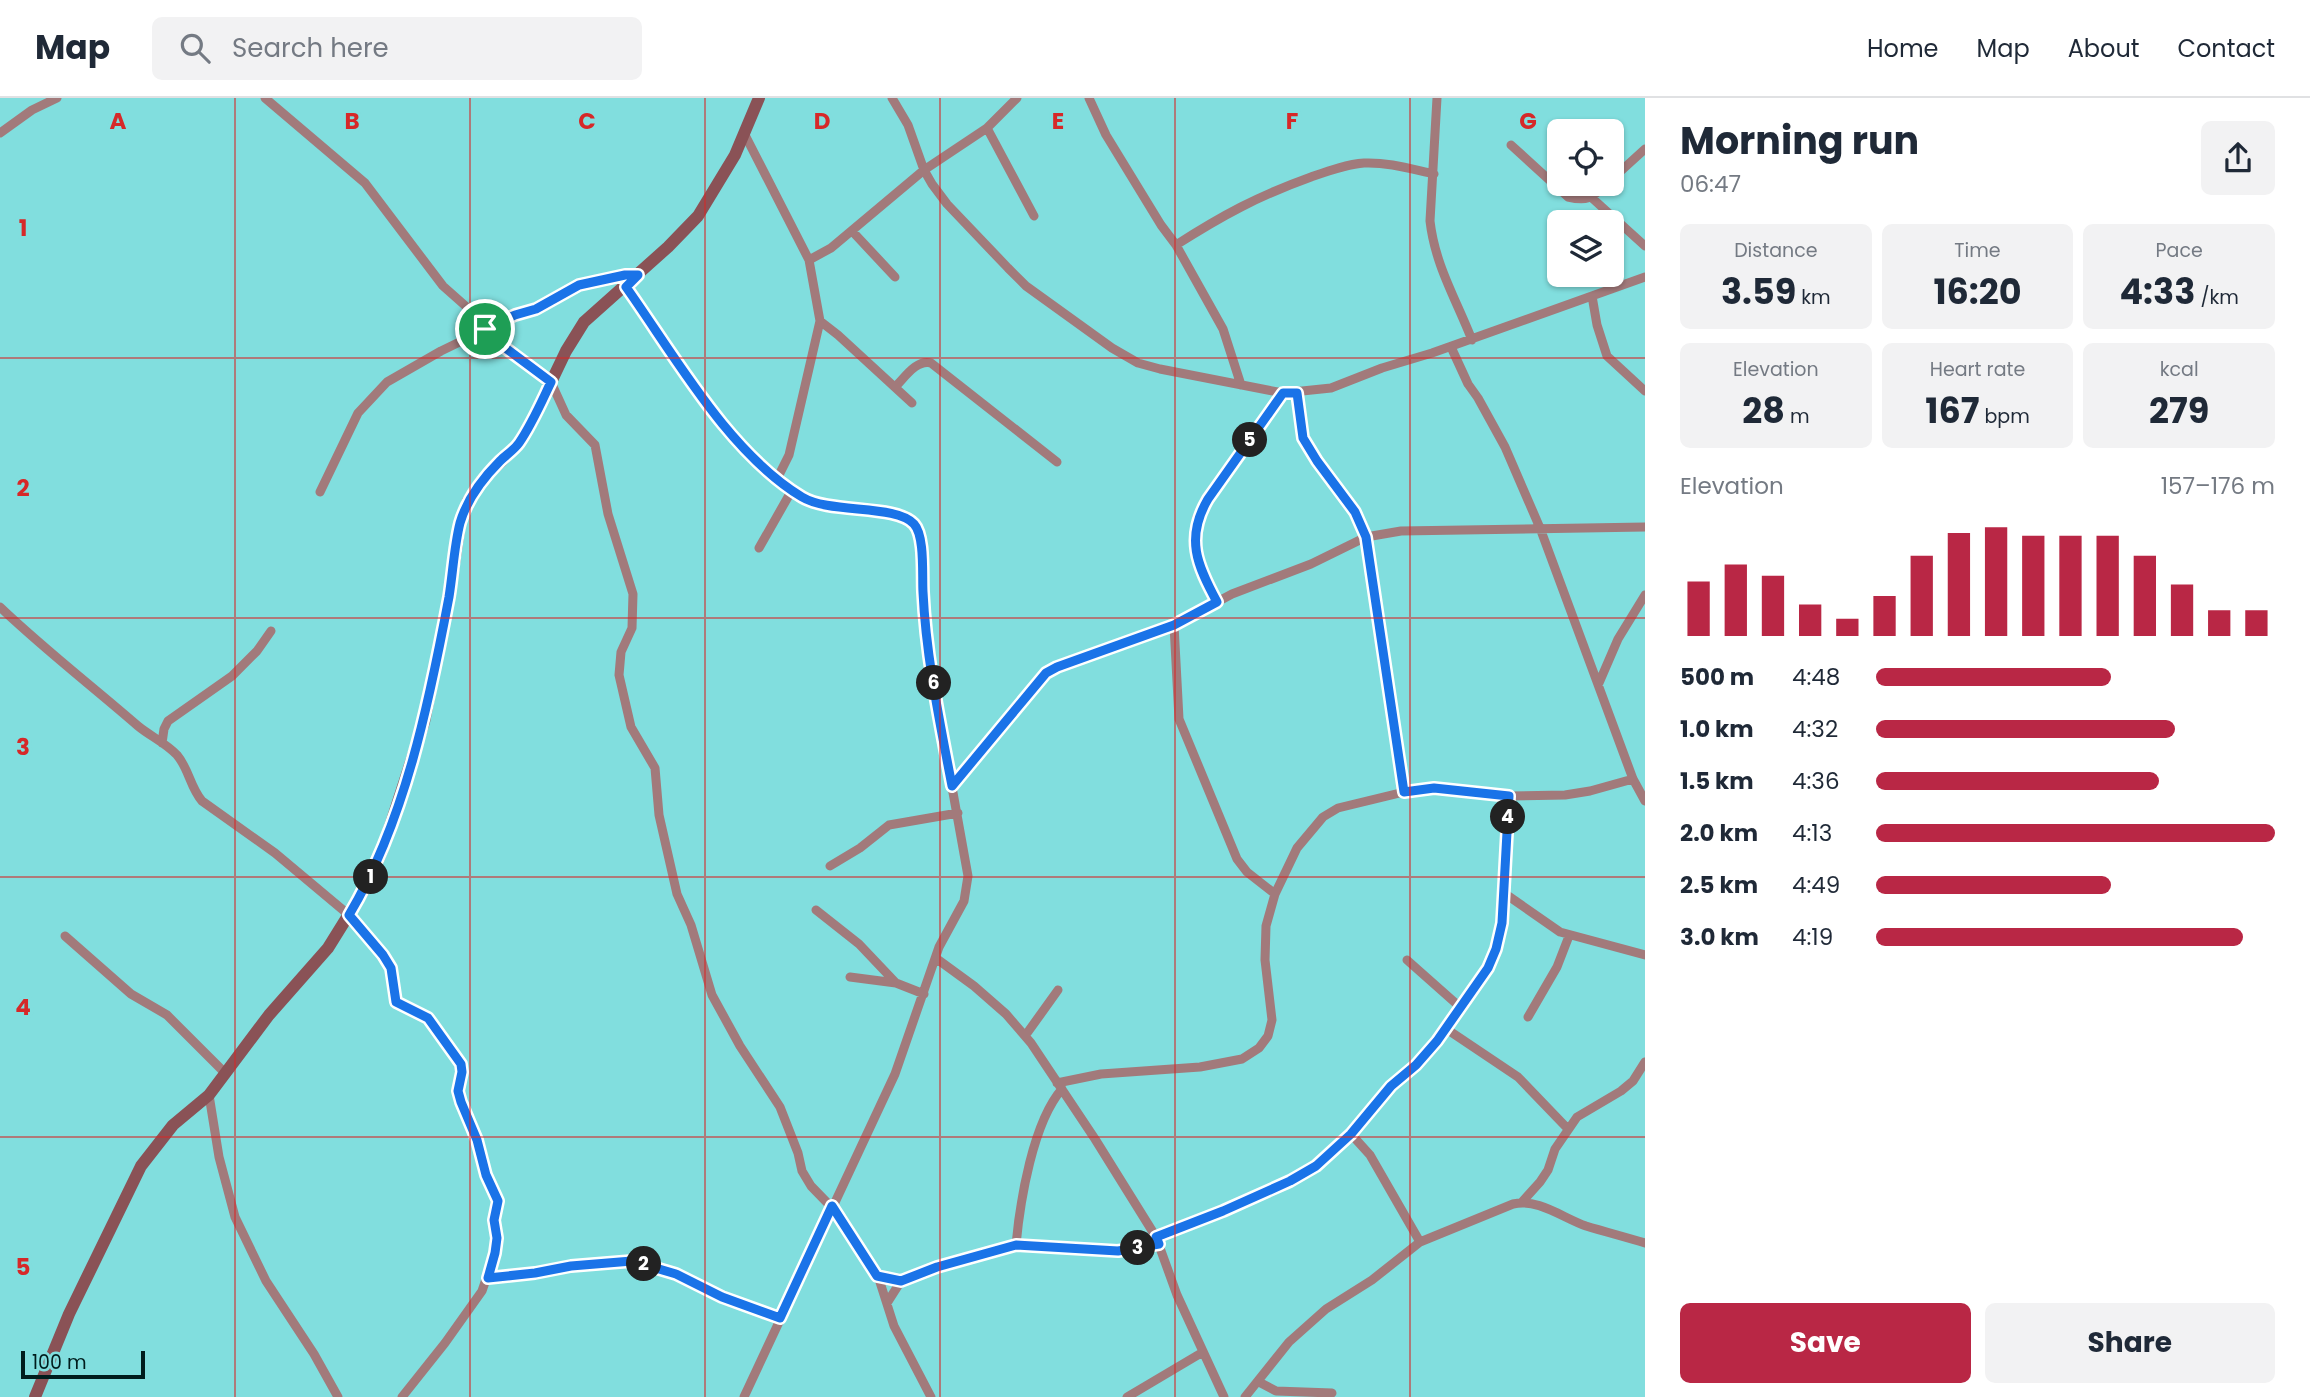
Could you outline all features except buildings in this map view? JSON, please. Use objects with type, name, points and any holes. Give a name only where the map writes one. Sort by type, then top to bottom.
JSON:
[{"type":"street","points":[[0,133],[32,110],[57,98]]},
{"type":"street","points":[[265,98],[365,183],[443,286],[467,305],[492,338],[551,382],[566,415],[595,445],[608,514],[633,594],[632,628],[621,652],[619,675],[631,727],[655,768],[659,815],[677,894],[691,925],[712,995],[740,1046],[780,1107],[802,1171],[811,1186],[832,1206],[877,1276],[894,1326],[931,1397]]},
{"type":"street","points":[[35,1397],[69,1314],[141,1166],[173,1125],[209,1095],[226,1074],[269,1015],[327,948],[369,882],[383,848],[424,722],[449,597],[460,523],[468,501],[482,480],[517,446],[532,422],[566,351],[584,323],[626,287],[698,216],[719,185],[745,135],[760,98]]},
{"type":"street","points":[[892,98],[908,125],[924,170],[947,204],[1026,286],[1112,348],[1138,363],[1149,366],[1283,393],[1331,388],[1645,277]]},
{"type":"street","points":[[808,260],[831,248],[924,170],[988,128],[1017,98]]},
{"type":"street","points":[[1090,98],[1106,135],[1176,245],[1223,329],[1241,385]]},
{"type":"street","points":[[1437,98],[1430,221],[1432,241],[1437,260],[1472,340]]},
{"type":"street","points":[[988,128],[1034,216]]},
{"type":"street","points":[[745,135],[808,260],[820,321],[789,455],[777,479]]},
{"type":"street","points":[[1511,145],[1569,197],[1581,200],[1592,198],[1645,246]]},
{"type":"street","points":[[1624,168],[1645,149]]},
{"type":"street","points":[[1176,245],[1230,211],[1268,192],[1326,172],[1362,163],[1388,164],[1434,174]]},
{"type":"street","points":[[852,231],[895,277]]},
{"type":"street","points":[[320,492],[358,413],[371,396],[387,382],[485,329],[536,309],[579,285],[625,275],[638,275]]},
{"type":"street","points":[[626,287],[732,435],[777,479],[804,499],[829,507],[902,516],[914,523],[919,532],[924,608],[943,737],[968,876],[968,890],[964,901],[939,947],[895,1074],[744,1397]]},
{"type":"street","points":[[1592,296],[1597,325],[1607,356],[1645,391]]},
{"type":"street","points":[[820,321],[912,402]]},
{"type":"street","points":[[1451,347],[1468,384],[1505,447],[1540,528],[1633,779],[1645,801]]},
{"type":"street","points":[[896,386],[920,363],[931,363],[1057,462]]},
{"type":"street","points":[[1217,602],[1203,576],[1196,553],[1198,517],[1283,393]]},
{"type":"street","points":[[1297,393],[1303,438],[1355,512],[1366,537],[1404,792]]},
{"type":"street","points":[[759,548],[792,490]]},
{"type":"street","points":[[952,786],[1046,673],[1174,625],[1254,584],[1311,564],[1366,537],[1402,531],[1645,527]]},
{"type":"street","points":[[1599,683],[1618,639],[1645,595]]},
{"type":"street","points":[[0,607],[184,764],[195,793],[202,802],[275,853],[349,915],[391,968],[396,1002],[428,1018],[461,1064],[458,1091],[477,1140],[486,1175],[498,1201],[494,1220],[497,1238],[495,1253],[482,1291],[402,1397]]},
{"type":"street","points":[[1174,625],[1176,704],[1185,740],[1237,859],[1247,872],[1275,894]]},
{"type":"street","points":[[162,743],[168,721],[232,676],[257,651],[271,631]]},
{"type":"street","points":[[1016,1245],[1018,1216],[1040,1125],[1059,1086],[1101,1074],[1200,1066],[1242,1059],[1259,1048],[1268,1036],[1272,1020],[1265,949],[1266,926],[1275,894],[1297,848],[1323,817],[1338,808],[1404,792],[1434,788],[1509,796],[1565,795],[1633,779]]},
{"type":"street","points":[[877,1276],[901,1281],[937,1267],[1016,1245],[1118,1251],[1157,1240],[1290,1181],[1316,1166],[1351,1134],[1391,1086],[1416,1065],[1488,968],[1502,923],[1509,796]]},
{"type":"street","points":[[830,866],[860,848],[889,825],[958,813]]},
{"type":"street","points":[[1504,893],[1545,923],[1569,936],[1622,947],[1645,955]]},
{"type":"street","points":[[816,910],[859,944],[896,983]]},
{"type":"street","points":[[65,936],[131,994],[167,1015],[226,1074]]},
{"type":"street","points":[[1528,1017],[1557,967],[1569,936]]},
{"type":"street","points":[[937,959],[1006,1014],[1025,1036],[1059,1086],[1157,1240],[1177,1295],[1224,1397]]},
{"type":"street","points":[[1407,960],[1460,1006]]},
{"type":"street","points":[[850,977],[896,983],[924,994]]},
{"type":"street","points":[[1025,1036],[1058,990]]},
{"type":"street","points":[[1445,1028],[1518,1077],[1569,1129]]},
{"type":"street","points":[[1245,1397],[1308,1324],[1326,1309],[1372,1280],[1420,1242],[1521,1202],[1548,1170],[1555,1149],[1577,1117],[1621,1091],[1633,1081],[1645,1062]]},
{"type":"street","points":[[209,1095],[219,1157],[235,1217],[266,1282],[314,1354],[338,1397]]},
{"type":"street","points":[[1351,1134],[1370,1155],[1420,1242]]},
{"type":"street","points":[[1521,1202],[1533,1204],[1583,1225],[1645,1243]]},
{"type":"street","points":[[488,1278],[571,1266],[632,1261],[676,1274],[722,1297],[780,1318]]},
{"type":"street","points":[[887,1303],[901,1281]]},
{"type":"street","points":[[1127,1397],[1203,1352]]},
{"type":"street","points":[[1259,1382],[1276,1391],[1332,1392]]},
{"type":"route","points":[[625,275],[638,275],[626,287],[699,392],[732,435],[761,466],[804,499],[829,507],[902,516],[914,523],[919,532],[924,608],[952,786],[1046,673],[1174,625],[1217,602],[1203,576],[1196,553],[1198,517],[1283,393],[1297,393],[1303,438],[1355,512],[1366,537],[1404,792],[1434,788],[1509,796],[1502,923],[1488,968],[1437,1041],[1416,1065],[1391,1086],[1351,1134],[1316,1166],[1290,1181],[1223,1211],[1156,1237],[1159,1244],[1118,1251],[1016,1245],[937,1267],[901,1281],[890,1280],[877,1276],[843,1219],[832,1206],[780,1318],[722,1297],[676,1274],[632,1261],[571,1266],[488,1278],[497,1238],[494,1220],[498,1201],[486,1175],[477,1140],[458,1091],[461,1064],[428,1018],[396,1002],[391,968],[349,915],[369,882],[383,848],[424,722],[449,597],[460,523],[468,501],[482,480],[517,446],[551,382],[507,351],[485,329],[536,309],[579,285],[625,275]]}]
